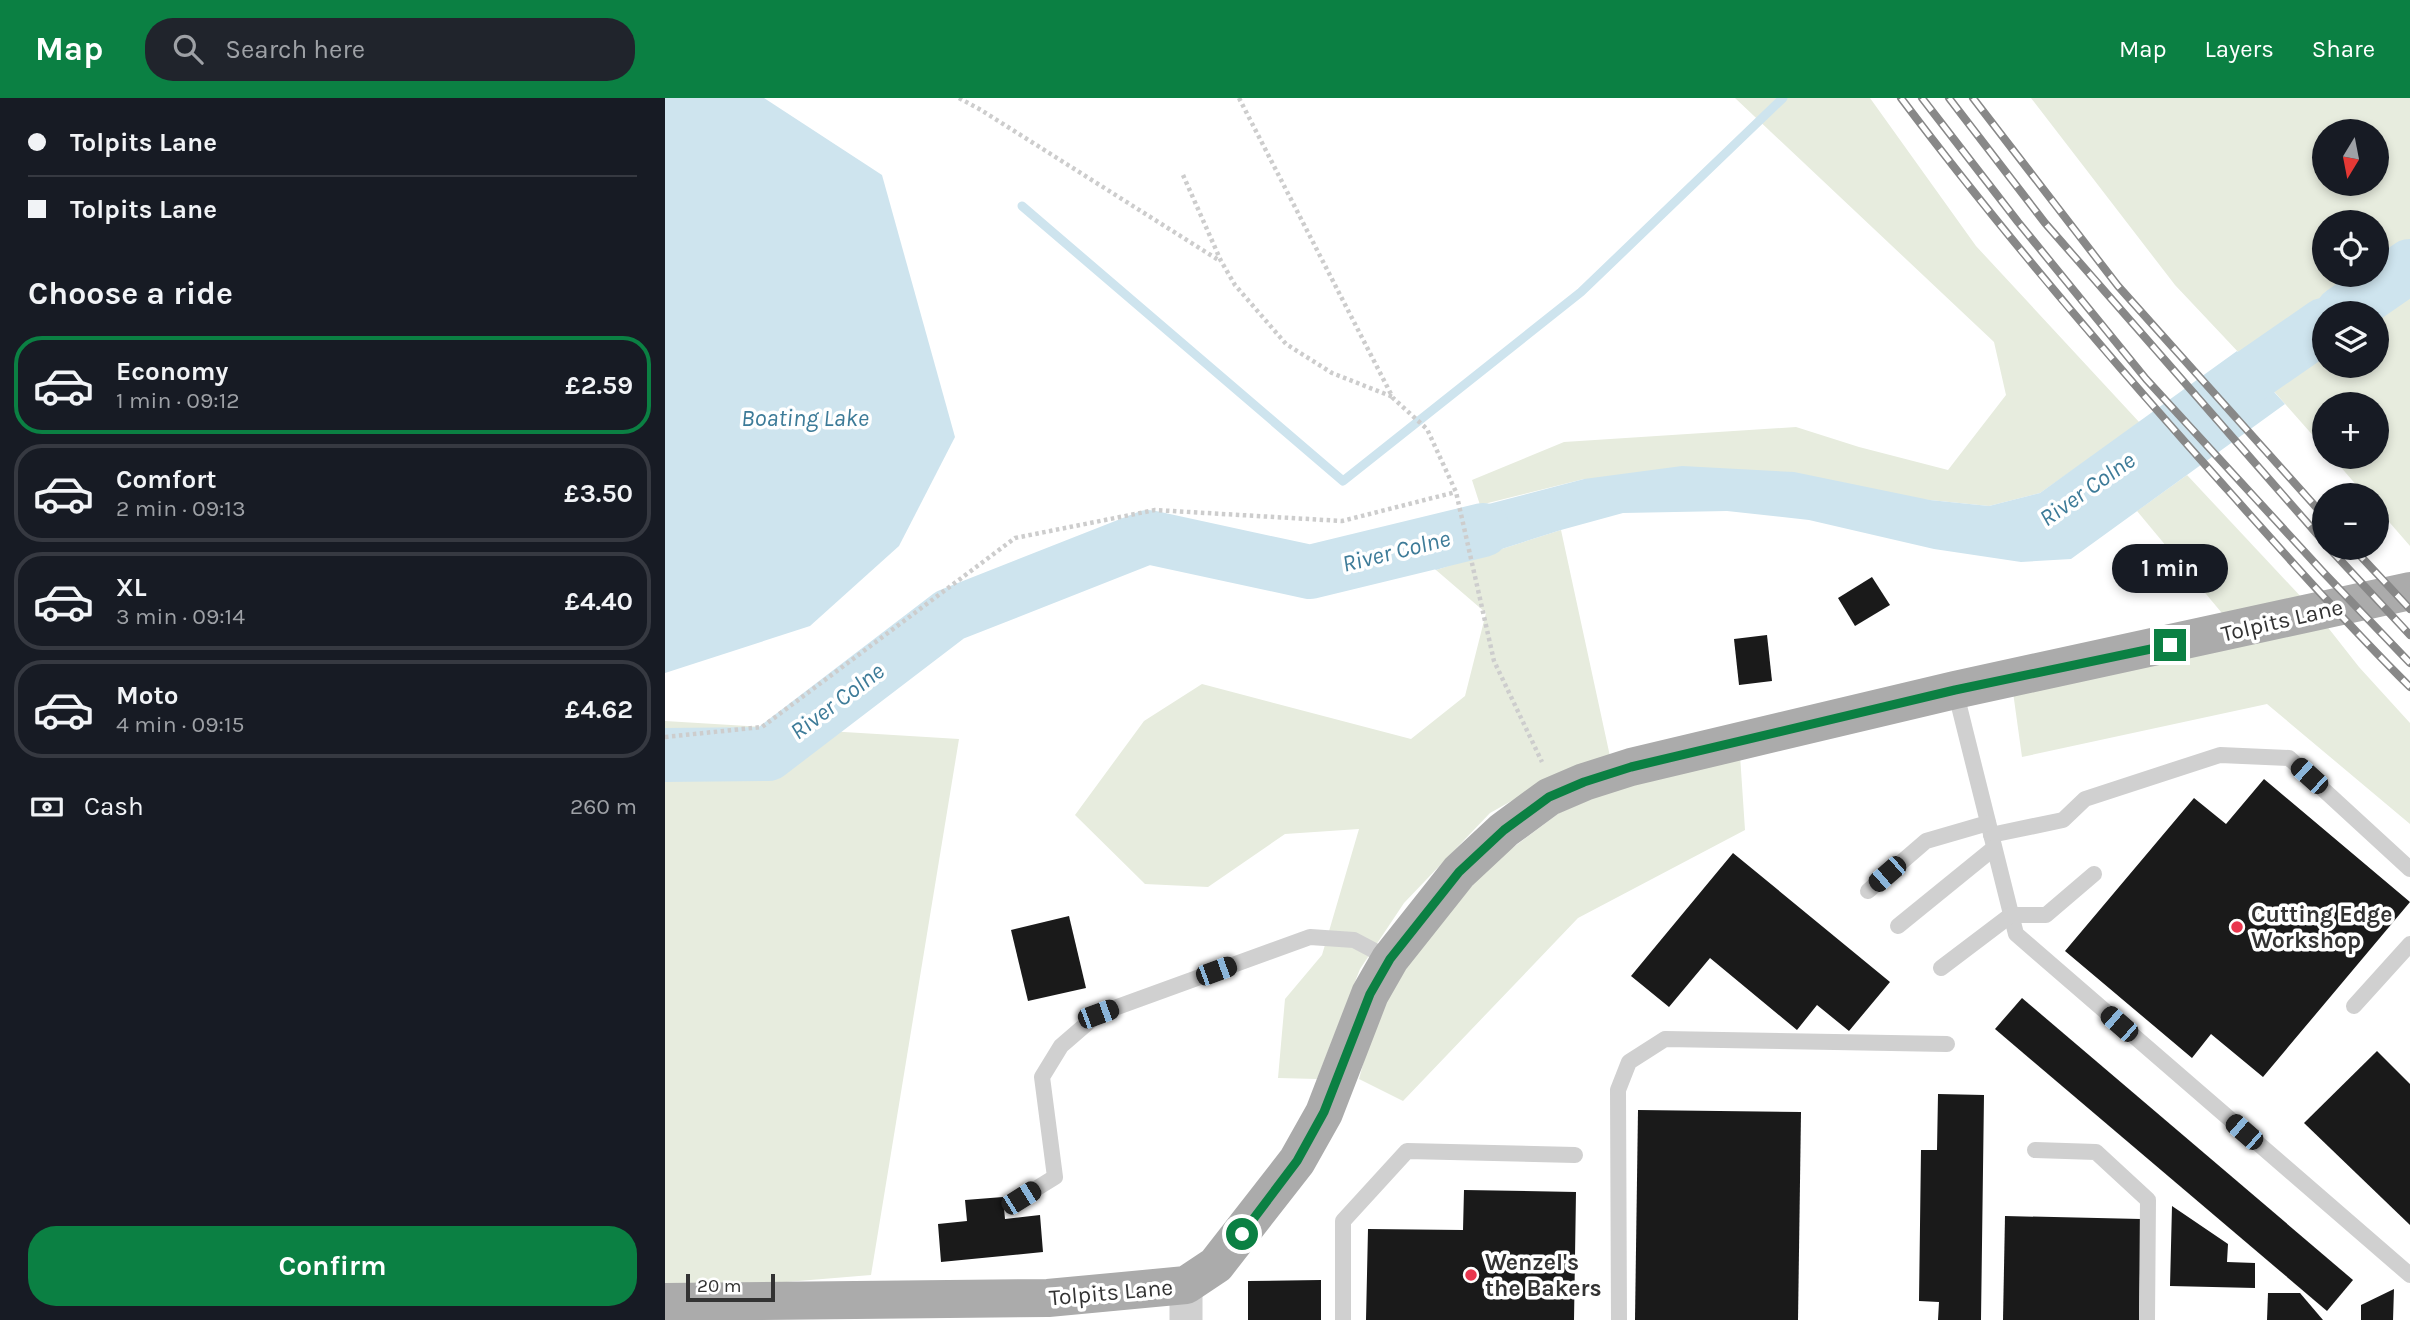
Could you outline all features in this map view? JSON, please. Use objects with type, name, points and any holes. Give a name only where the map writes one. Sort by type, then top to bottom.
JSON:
[{"type":"main road","name":"Tolpits Lane","points":[[665,1302],[1048,1298],[1186,1303],[1297,1161],[1324,1112],[1370,994],[1390,959],[1459,872],[1504,830],[1549,797],[1631,767],[1955,690],[2410,591]]},
{"type":"lane","points":[[1955,690],[2016,934],[2410,1275]]},
{"type":"lane","points":[[1868,891],[1926,841],[1991,836],[2063,820],[2085,799],[2220,755],[2288,758],[2410,869]]},
{"type":"lane","points":[[1898,926],[1991,836]]},
{"type":"lane","points":[[1941,968],[2011,915],[2046,915],[2094,874]]},
{"type":"lane","points":[[1021,1198],[1055,1177],[1042,1076],[1061,1045],[1098,1014],[1310,937],[1354,940],[1390,959]]},
{"type":"lane","points":[[2354,1006],[2410,944]]},
{"type":"lane","points":[[1619,1320],[1618,1090],[1629,1062],[1665,1039],[1947,1044]]},
{"type":"lane","points":[[2035,1150],[2096,1152],[2148,1200],[2147,1320]]},
{"type":"lane","points":[[1343,1320],[1343,1221],[1407,1151],[1575,1155]]},
{"type":"path","points":[[959,98],[1221,261]]},
{"type":"path","points":[[1240,98],[1394,398],[1427,429],[1456,492],[1494,660],[1545,769],[1549,797]]},
{"type":"path","points":[[1183,175],[1221,261],[1235,285],[1286,344],[1332,373],[1394,398]]},
{"type":"path","points":[[665,737],[762,727],[1015,538],[1155,510],[1342,520],[1456,492]]},
{"type":"shaded area","points":[[1735,98],[1870,98],[1976,246],[2140,423],[2040,493],[1989,506],[1584,479],[1480,505],[1472,480],[1564,442],[1796,427],[1948,470],[2006,395],[1994,342]]},
{"type":"shaded area","points":[[2031,98],[2410,98],[2410,546],[2389,522],[2389,483],[2355,483],[2342,469],[2389,469],[2389,392],[2312,392],[2312,434],[2175,285]]},
{"type":"shaded area","points":[[2187,475],[2303,599],[2226,618],[2137,511]]},
{"type":"shaded area","points":[[1561,530],[1611,761],[1570,768],[1490,813],[1404,903],[1360,969],[1317,1079],[1278,1078],[1285,999],[1322,955],[1359,829],[1285,834],[1208,887],[1145,884],[1075,815],[1144,721],[1202,684],[1411,739],[1465,696],[1486,613],[1436,570]]},
{"type":"shaded area","points":[[2326,625],[2359,667],[2410,723],[2410,824],[2267,704],[2022,757],[2013,692]]},
{"type":"shaded area","points":[[665,721],[959,739],[871,1275],[665,1292]]},
{"type":"shaded area","points":[[1740,755],[1745,830],[1578,918],[1403,1101],[1359,1079],[1378,1009],[1408,960],[1491,864],[1559,813],[1630,782]]},
{"type":"water","name":"Boating Lake","points":[[665,98],[764,98],[882,175],[955,437],[899,546],[810,626],[665,673]]},
{"type":"water","points":[[2237,351],[2285,404],[2071,559],[2021,562],[1934,549],[1809,520],[1727,511],[1623,513],[1436,570],[1389,530],[1584,479],[1682,466],[1794,472],[1930,500],[1989,506],[2040,493]]},
{"type":"building","points":[[1872,577],[1890,605],[1855,626],[1838,598]]},
{"type":"building","points":[[1767,635],[1772,681],[1739,685],[1734,639]]},
{"type":"building","name":"Cutting Edge Workshop","points":[[2264,779],[2410,902],[2263,1077],[2211,1034],[2192,1058],[2065,951],[2194,798],[2226,824]]},
{"type":"building","points":[[1733,853],[1890,982],[1849,1031],[1817,1005],[1797,1030],[1710,958],[1669,1007],[1631,976]]},
{"type":"building","points":[[1069,916],[1086,988],[1028,1001],[1011,930]]},
{"type":"building","points":[[2022,998],[2353,1280],[2327,1311],[1995,1029]]},
{"type":"building","points":[[2377,1051],[2410,1084],[2410,1225],[2304,1123]]},
{"type":"building","points":[[1938,1094],[1984,1095],[1981,1320],[1938,1320],[1939,1302],[1919,1301],[1921,1150],[1937,1150]]},
{"type":"building","points":[[1638,1110],[1801,1112],[1798,1320],[1635,1320]]},
{"type":"building","name":"Wenzel's the Bakers","points":[[1464,1190],[1576,1192],[1574,1320],[1366,1320],[1368,1229],[1463,1230]]},
{"type":"building","points":[[1003,1197],[1005,1219],[1040,1215],[1043,1252],[941,1262],[938,1224],[967,1221],[965,1200]]},
{"type":"building","points":[[2172,1206],[2228,1244],[2227,1262],[2255,1263],[2255,1288],[2170,1286]]},
{"type":"building","points":[[2005,1216],[2141,1219],[2139,1320],[2003,1320]]},
{"type":"building","points":[[1321,1280],[1321,1320],[1248,1320],[1248,1281]]},
{"type":"building","points":[[2394,1289],[2393,1320],[2361,1320],[2361,1305]]},
{"type":"building","points":[[2268,1293],[2300,1293],[2323,1320],[2267,1320]]},
{"type":"waterway","points":[[1022,206],[1343,481],[1581,292],[1783,98]]},
{"type":"waterway","name":"River Colne","points":[[2359,301],[2410,266]]},
{"type":"waterway","name":"River Colne","points":[[2233,388],[2312,333]]},
{"type":"waterway","name":"River Colne","points":[[665,755],[768,754],[950,615],[1148,537],[1310,572],[1483,530]]},
{"type":"railway","points":[[1901,98],[2051,287],[2129,379],[2358,634],[2410,687]]},
{"type":"railway","points":[[1922,98],[2018,222],[2146,379],[2410,663]]},
{"type":"railway","points":[[1949,98],[2045,223],[2312,528]]},
{"type":"railway","points":[[1973,98],[2118,286],[2312,503]]},
{"type":"railway","points":[[2340,560],[2410,635]]},
{"type":"railway","points":[[2364,560],[2410,609]]},
{"type":"place","name":"Cutting Edge Workshop","points":[[2237,927]]},
{"type":"place","name":"Wenzel's the Bakers","points":[[1471,1275]]},
{"type":"route","points":[[1242,1234],[1297,1161],[1324,1112],[1370,994],[1390,959],[1459,872],[1504,830],[1549,797],[1631,767],[1955,690],[2170,645]]}]
